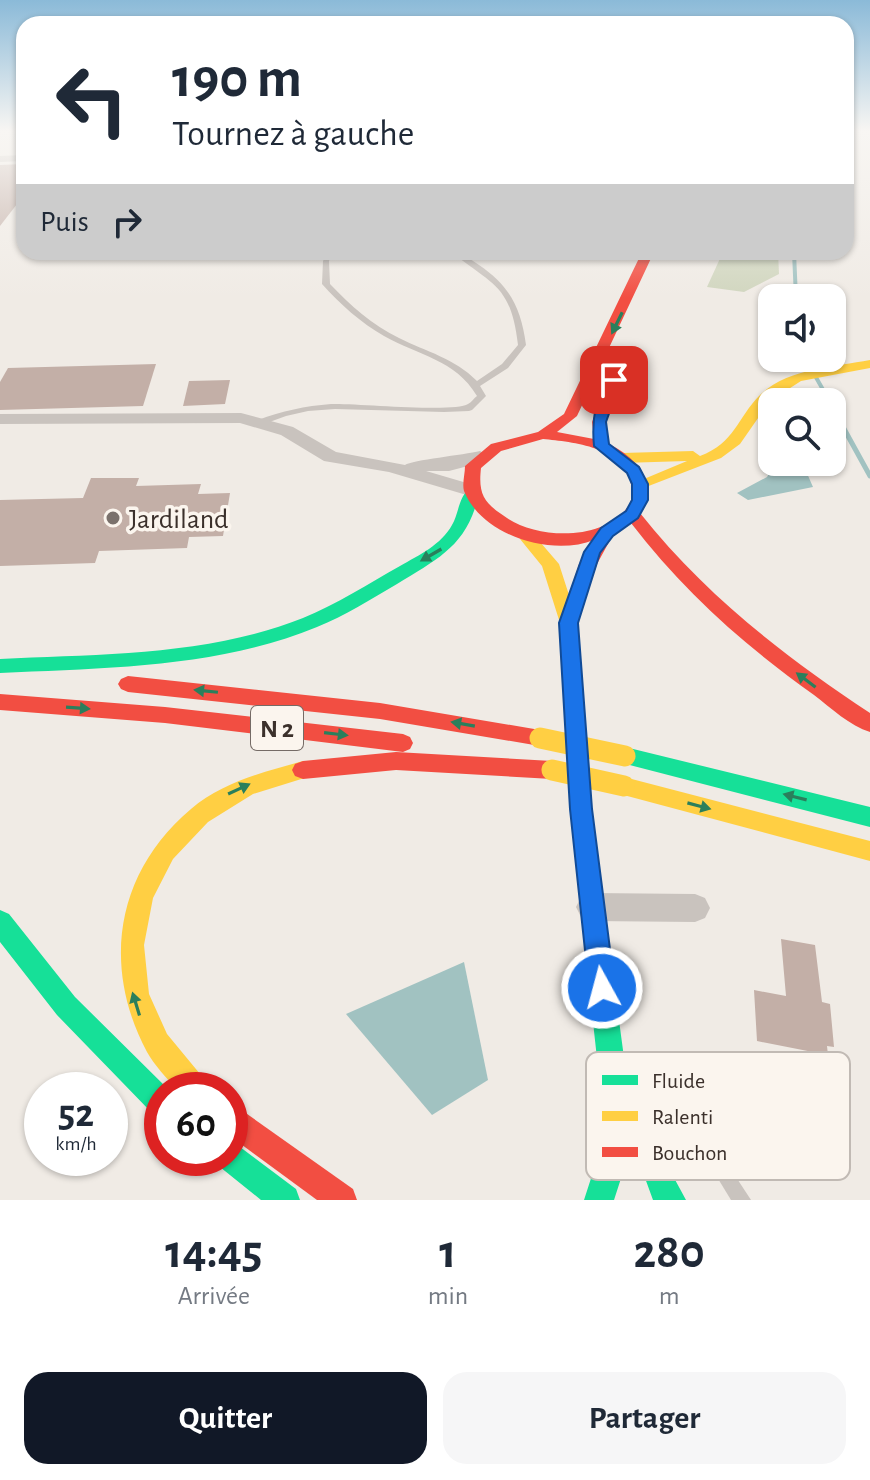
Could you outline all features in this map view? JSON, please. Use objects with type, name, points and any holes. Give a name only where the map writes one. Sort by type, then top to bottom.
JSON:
[{"type":"main road","points":[[543,435],[570,416],[644,260]]},
{"type":"main road","points":[[602,446],[599,422],[626,351]]},
{"type":"main road","points":[[640,484],[716,455],[735,441],[765,398],[815,375],[870,364]]},
{"type":"main road","points":[[0,666],[193,652],[245,643],[295,629],[340,609],[453,542],[468,520],[470,473],[480,457],[496,445],[543,435],[563,435],[602,446],[622,458],[640,484],[640,500],[633,515],[607,532],[584,538],[528,539]]},
{"type":"main road","points":[[622,458],[716,455]]},
{"type":"main road","points":[[470,492],[490,520],[528,539],[550,564],[569,623],[576,750],[609,1052]]},
{"type":"main road","points":[[633,515],[664,557],[729,619],[794,671],[870,724]]},
{"type":"main road","points":[[569,623],[580,580],[592,552],[607,532]]},
{"type":"main road","points":[[0,675],[85,680]]},
{"type":"main road","name":"N 2","points":[[113,683],[380,711],[540,738],[870,817]]},
{"type":"main road","name":"N 2","points":[[0,702],[341,735],[442,749],[624,786],[870,851]]},
{"type":"main road","points":[[179,1072],[155,1046],[145,1028],[135,1004],[129,958],[135,906],[146,880],[192,820],[235,790],[312,768],[426,763],[552,770]]},
{"type":"main road","points":[[0,922],[92,1035],[144,1086]]},
{"type":"main road","points":[[608,1041],[612,1052]]},
{"type":"main road","points":[[248,1132],[342,1200]]},
{"type":"main road","points":[[248,1171],[285,1200]]},
{"type":"main road","points":[[599,1200],[605,1180]]},
{"type":"main road","points":[[659,1180],[671,1200]]},
{"type":"street","points":[[0,431],[171,425],[216,418]]},
{"type":"street","points":[[0,419],[216,418],[261,422],[287,431],[331,457],[391,467],[470,492]]},
{"type":"street","points":[[391,467],[449,465],[480,457]]},
{"type":"street","points":[[591,907],[695,908]]},
{"type":"lane","points":[[261,422],[275,414],[310,409],[469,408],[482,396],[473,377],[440,357],[386,334],[351,310],[326,284],[327,260]]},
{"type":"lane","points":[[465,260],[503,289],[520,314],[522,345],[505,366],[476,385]]},
{"type":"lane","points":[[728,1180],[742,1200]]},
{"type":"green space","points":[[719,260],[778,260],[779,274],[744,292],[707,287]]},
{"type":"water","points":[[808,476],[813,487],[748,500],[737,493],[767,477]]},
{"type":"water","points":[[464,962],[488,1080],[432,1115],[346,1014]]},
{"type":"building","points":[[0,186],[16,186],[16,205],[0,226]]},
{"type":"building","points":[[156,364],[143,406],[0,410],[0,382],[8,368]]},
{"type":"building","points":[[230,380],[225,404],[183,406],[189,381]]},
{"type":"building","name":"Jardiland","points":[[91,478],[139,478],[136,486],[201,484],[198,494],[230,493],[223,536],[189,537],[187,548],[99,551],[95,563],[0,566],[0,500],[83,498]]},
{"type":"building","points":[[781,939],[815,945],[822,1002],[830,1004],[834,1047],[827,1046],[828,1052],[813,1052],[757,1041],[754,990],[786,996]]},
{"type":"waterway","points":[[794,260],[795,284]]},
{"type":"waterway","points":[[813,372],[822,388]]},
{"type":"waterway","points":[[846,432],[870,476]]},
{"type":"traffic: fast","points":[[0,666],[149,658],[223,647],[295,628],[347,604],[436,552],[461,524],[471,494]]},
{"type":"traffic: fast","points":[[625,756],[870,817]]},
{"type":"traffic: fast","points":[[0,922],[66,1006],[144,1085]]},
{"type":"traffic: fast","points":[[595,931],[610,1052]]},
{"type":"traffic: fast","points":[[248,1171],[285,1200]]},
{"type":"traffic: fast","points":[[599,1200],[605,1180]]},
{"type":"traffic: fast","points":[[659,1180],[671,1200]]},
{"type":"traffic: slow","points":[[640,484],[716,455],[735,441],[765,398],[797,378],[870,364]]},
{"type":"traffic: slow","points":[[622,458],[693,456]]},
{"type":"traffic: slow","points":[[528,539],[550,564],[569,623],[581,809],[595,931]]},
{"type":"traffic: slow","points":[[540,738],[625,756]]},
{"type":"traffic: slow","points":[[180,1072],[157,1044],[136,995],[132,945],[141,896],[165,852],[200,815],[247,786],[303,770]]},
{"type":"traffic: slow","points":[[552,770],[624,786]]},
{"type":"traffic: slow","points":[[624,786],[870,851]]},
{"type":"traffic: jam","points":[[543,435],[570,416],[644,260]]},
{"type":"traffic: jam","points":[[602,446],[599,422],[619,369]]},
{"type":"traffic: jam","points":[[543,435],[590,442],[620,456],[631,466],[638,480],[640,497],[632,513],[618,524],[581,539],[544,539],[510,528],[484,510],[471,488],[473,466],[496,447],[543,435]]},
{"type":"traffic: jam","points":[[633,515],[685,576],[742,630],[870,724]]},
{"type":"traffic: jam","points":[[569,622],[588,564],[607,532]]},
{"type":"traffic: jam","points":[[128,684],[380,711],[540,738]]},
{"type":"traffic: jam","points":[[0,702],[165,715],[403,743]]},
{"type":"traffic: jam","points":[[303,770],[396,761],[552,770]]},
{"type":"traffic: jam","points":[[248,1132],[342,1200]]},
{"type":"place","name":"Jardiland","points":[[113,518]]},
{"type":"route","points":[[602,988],[581,809],[569,623],[580,580],[592,552],[607,532],[633,515],[640,500],[640,484],[634,470],[602,446],[599,422],[614,380]]}]
